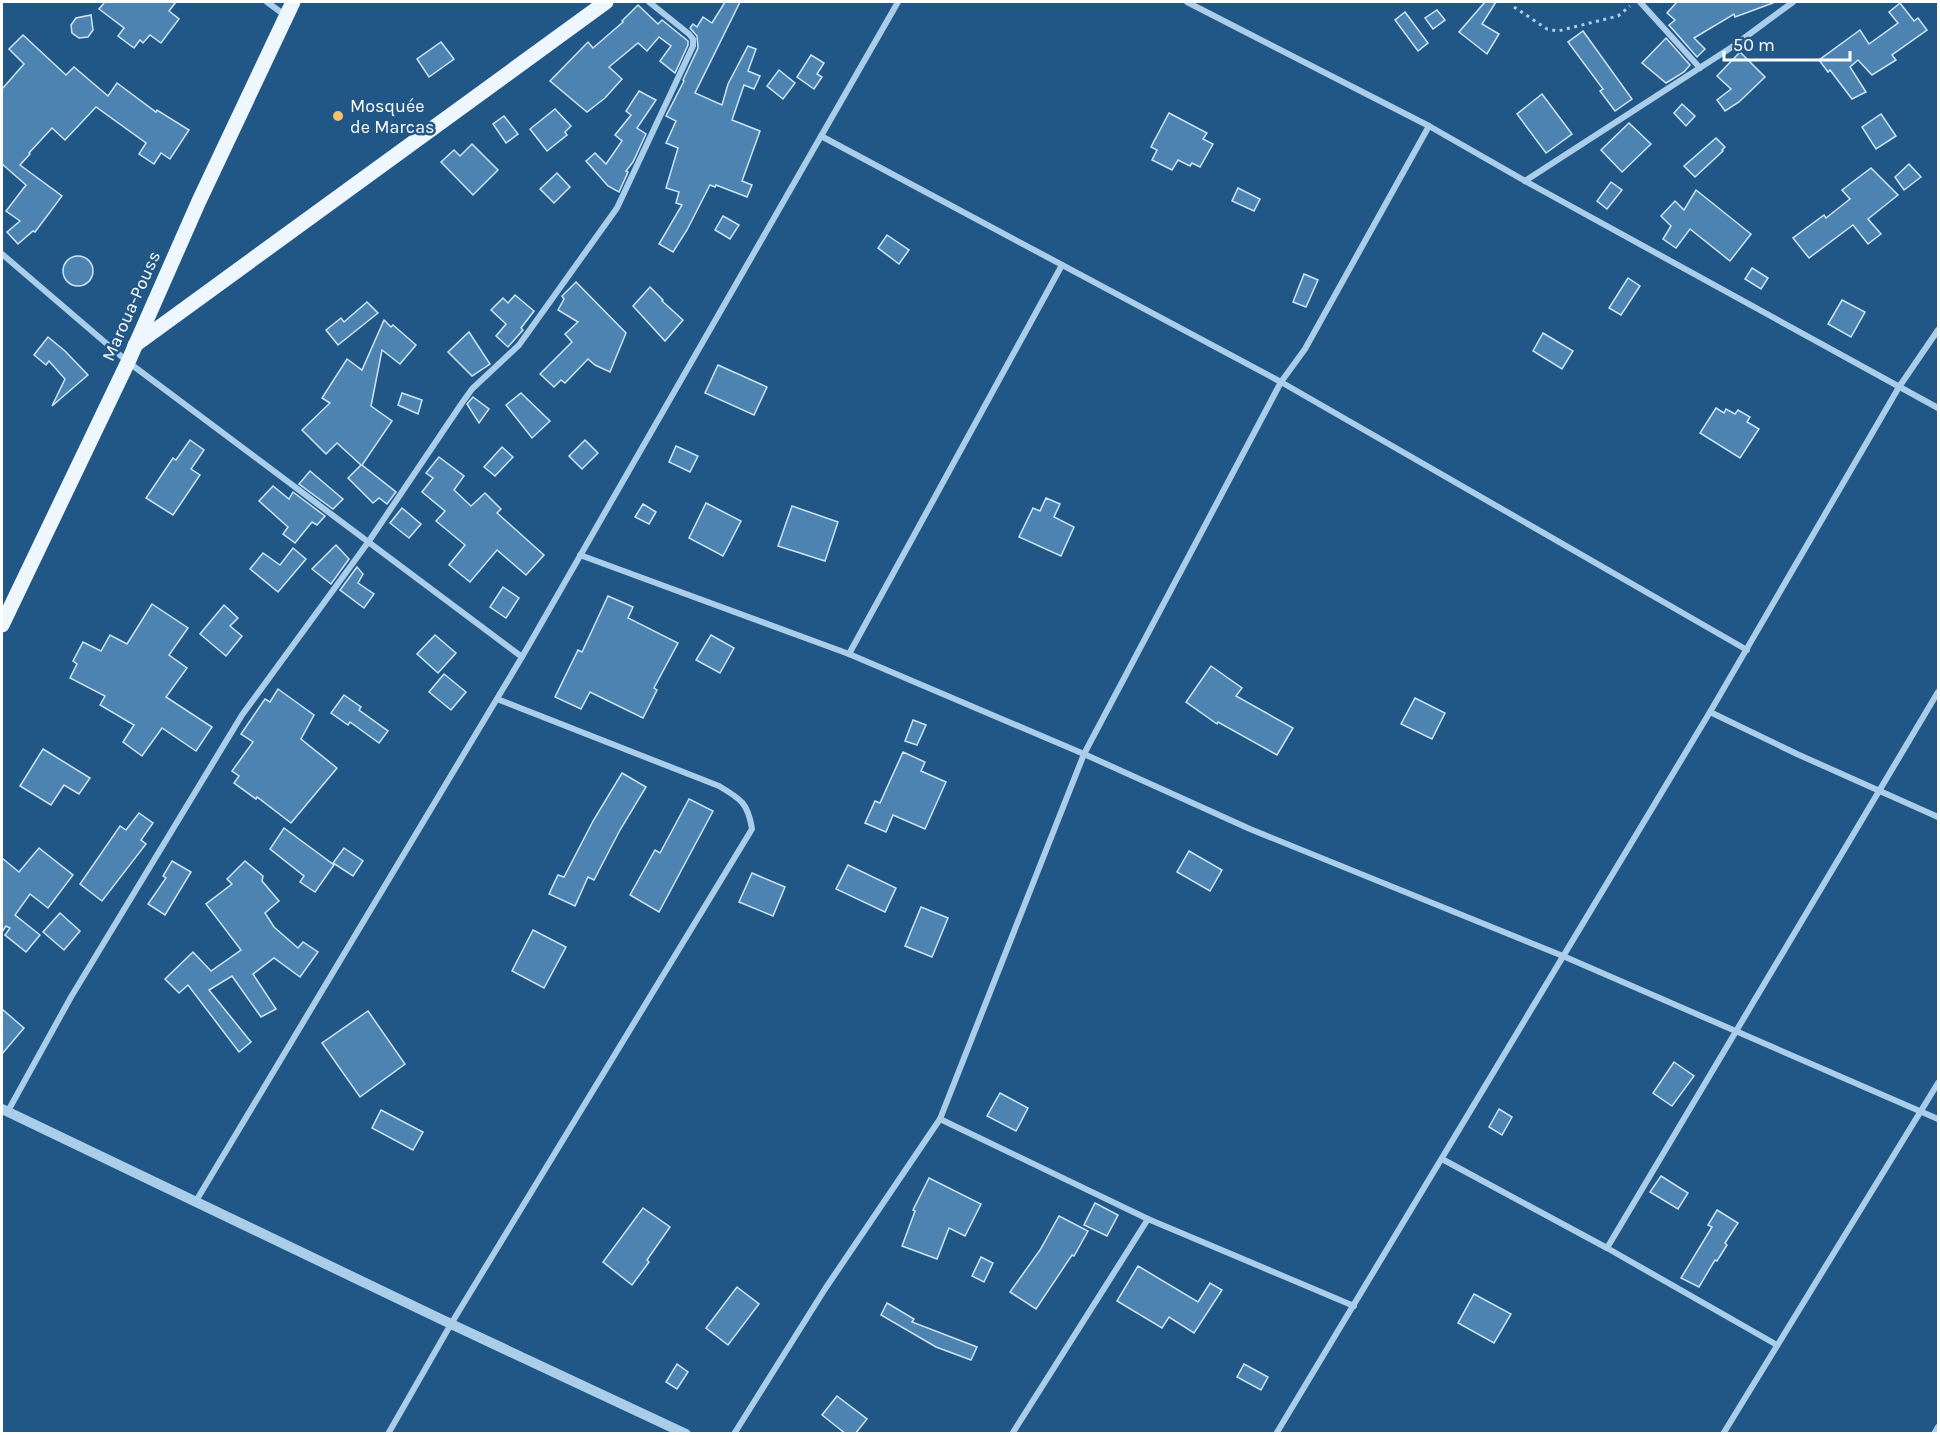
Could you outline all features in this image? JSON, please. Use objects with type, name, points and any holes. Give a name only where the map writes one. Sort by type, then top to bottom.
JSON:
[{"type":"main road","name":"Maroua-Pouss","points":[[2,625],[293,2]]},
{"type":"main road","points":[[130,355],[606,2]]},
{"type":"street","points":[[267,2],[286,16]]},
{"type":"street","points":[[649,2],[689,34],[693,39],[693,46],[617,208],[519,345],[472,389],[369,541],[242,715],[5,1110],[686,1434]]},
{"type":"street","points":[[196,1201],[522,657],[898,2]]},
{"type":"street","points":[[1187,2],[1429,126],[1938,408]]},
{"type":"street","points":[[1638,2],[1700,68]]},
{"type":"street","points":[[1525,181],[1700,68],[1793,2]]},
{"type":"street","points":[[734,1434],[825,1289],[940,1119],[1084,754],[1281,382],[1305,349],[1429,126]]},
{"type":"street","points":[[821,136],[1281,382],[1747,650]]},
{"type":"street","points":[[2,254],[369,541],[522,657]]},
{"type":"street","points":[[849,654],[1062,265]]},
{"type":"street","points":[[1276,1434],[1747,650],[1899,387],[1938,330]]},
{"type":"street","points":[[580,555],[849,654],[1084,754],[1250,829],[1563,956],[1938,1119]]},
{"type":"street","points":[[1607,1248],[1938,692]]},
{"type":"street","points":[[388,1434],[451,1324],[752,829],[750,814],[742,801],[719,786],[497,699]]},
{"type":"street","points":[[1710,712],[1938,817]]},
{"type":"street","points":[[1724,1434],[1938,1083]]},
{"type":"street","points":[[940,1119],[1148,1220],[1354,1306]]},
{"type":"street","points":[[1442,1159],[1607,1248],[1777,1345]]},
{"type":"street","points":[[1012,1434],[1148,1220]]},
{"type":"street","points":[[1934,1434],[1938,1427]]},
{"type":"path","points":[[1514,7],[1547,29],[1558,31],[1618,16],[1638,2]]},
{"type":"building","points":[[105,2],[176,2],[169,11],[179,19],[161,43],[150,35],[143,43],[140,40],[134,48],[118,36],[124,28],[99,9]]},
{"type":"building","points":[[725,2],[740,2],[695,93],[722,105],[728,84],[748,46],[756,49],[748,71],[760,76],[754,89],[744,85],[732,120],[760,131],[742,181],[752,185],[747,197],[716,185],[715,187],[710,185],[673,252],[659,244],[682,205],[676,203],[679,192],[666,188],[678,148],[666,143],[676,121],[666,116],[698,48],[697,36],[690,28],[693,24],[697,27],[703,17],[712,23]]},
{"type":"building","points":[[1485,2],[1496,2],[1482,24],[1499,34],[1487,54],[1459,32]]},
{"type":"building","points":[[1677,2],[1773,3],[1735,17],[1734,14],[1694,38],[1705,49],[1697,57],[1669,25],[1675,20],[1667,13]]},
{"type":"building","points":[[1900,3],[1914,21],[1918,18],[1927,30],[1892,55],[1896,60],[1872,75],[1858,60],[1850,67],[1866,92],[1852,99],[1830,70],[1828,72],[1819,60],[1860,30],[1869,44],[1898,23],[1889,12]]},
{"type":"building","points":[[638,5],[658,24],[662,20],[688,41],[675,73],[660,61],[671,46],[659,37],[647,51],[638,43],[609,67],[622,79],[605,98],[587,112],[550,81],[588,42],[593,48],[623,22]]},
{"type":"building","points":[[1437,10],[1445,20],[1433,29],[1425,18]]},
{"type":"building","points":[[1405,12],[1428,43],[1418,51],[1395,20]]},
{"type":"building","points":[[91,15],[93,30],[88,37],[79,38],[72,33],[71,25],[76,18]]},
{"type":"building","points":[[1583,31],[1632,99],[1615,111],[1600,91],[1603,89],[1568,42]]},
{"type":"building","points":[[23,35],[66,75],[74,67],[108,96],[117,83],[156,112],[157,110],[189,130],[170,159],[161,153],[154,164],[139,154],[146,143],[96,107],[65,140],[52,128],[20,165],[62,196],[35,232],[33,231],[18,244],[7,232],[20,221],[6,211],[26,185],[2,164],[2,89],[24,64],[9,49]]},
{"type":"building","points":[[1666,38],[1690,65],[1684,72],[1666,83],[1642,63]]},
{"type":"building","points":[[441,42],[454,59],[429,77],[417,59]]},
{"type":"building","points":[[1740,52],[1765,77],[1739,102],[1725,111],[1717,100],[1731,89],[1717,76]]},
{"type":"building","points":[[811,55],[824,63],[817,74],[822,77],[814,89],[797,77]]},
{"type":"building","points":[[779,70],[795,83],[783,99],[767,86]]},
{"type":"building","points":[[639,91],[656,100],[637,128],[646,134],[633,162],[626,171],[628,172],[619,192],[608,186],[586,161],[595,153],[606,164],[622,141],[615,135],[631,115],[626,111]]},
{"type":"building","points":[[1542,94],[1572,134],[1546,153],[1517,114]]},
{"type":"building","points":[[1682,104],[1695,116],[1686,126],[1674,113]]},
{"type":"building","points":[[555,109],[571,126],[565,132],[567,135],[547,151],[530,129]]},
{"type":"building","points":[[1169,113],[1207,133],[1203,139],[1213,144],[1200,167],[1192,163],[1190,166],[1178,160],[1172,170],[1152,160],[1157,150],[1151,147]]},
{"type":"building","points":[[1881,114],[1896,136],[1876,149],[1862,127]]},
{"type":"building","points":[[504,116],[518,134],[506,143],[493,124]]},
{"type":"building","points":[[1629,123],[1651,144],[1622,172],[1601,150]]},
{"type":"building","points":[[1716,138],[1725,147],[1723,151],[1695,177],[1684,166]]},
{"type":"building","points":[[472,144],[498,170],[473,195],[441,162],[454,150],[460,156]]},
{"type":"building","points":[[1909,164],[1921,177],[1904,190],[1895,177]]},
{"type":"building","points":[[1871,168],[1898,195],[1868,219],[1881,234],[1868,244],[1853,225],[1809,258],[1793,238],[1824,215],[1826,218],[1850,199],[1842,190]]},
{"type":"building","points":[[557,173],[570,187],[554,203],[540,189]]},
{"type":"building","points":[[1611,182],[1622,190],[1607,209],[1597,201]]},
{"type":"building","points":[[1238,188],[1260,199],[1254,211],[1232,201]]},
{"type":"building","points":[[1696,190],[1751,234],[1730,261],[1690,229],[1676,248],[1663,239],[1671,226],[1661,216],[1675,201],[1684,210]]},
{"type":"building","points":[[723,216],[739,225],[730,239],[715,230]]},
{"type":"building","points":[[887,235],[909,250],[899,264],[878,248]]},
{"type":"building","points":[[78,256],[84,257],[92,265],[92,277],[84,285],[78,286],[72,285],[64,277],[63,271],[64,265],[72,257]]},
{"type":"building","points":[[1752,268],[1768,278],[1761,289],[1745,279]]},
{"type":"building","points":[[1304,274],[1318,280],[1306,307],[1293,302]]},
{"type":"building","points":[[1628,278],[1640,286],[1621,315],[1609,308]]},
{"type":"building","points":[[576,282],[626,333],[610,372],[588,359],[565,383],[561,380],[554,387],[540,374],[572,342],[565,334],[578,322],[558,310],[564,299],[562,296]]},
{"type":"building","points":[[650,287],[683,320],[665,341],[633,306]]},
{"type":"building","points":[[515,295],[534,311],[521,328],[523,330],[508,347],[496,336],[506,324],[491,310],[503,298],[508,303]]},
{"type":"building","points":[[1842,300],[1865,312],[1851,337],[1828,324]]},
{"type":"building","points":[[367,302],[378,313],[338,345],[326,330],[341,318],[344,322]]},
{"type":"building","points":[[384,320],[416,345],[400,364],[382,350],[371,406],[392,421],[362,465],[396,492],[387,504],[379,498],[373,503],[348,478],[361,465],[337,443],[326,454],[302,430],[330,403],[322,398],[347,359],[362,370]]},
{"type":"building","points":[[469,332],[490,364],[472,376],[448,352]]},
{"type":"building","points":[[1543,333],[1573,351],[1562,369],[1533,351]]},
{"type":"building","points":[[48,337],[88,375],[52,406],[65,379],[49,361],[46,365],[34,355]]},
{"type":"building","points":[[718,365],[767,387],[754,415],[705,393]]},
{"type":"building","points":[[402,393],[422,400],[418,414],[398,405]]},
{"type":"building","points":[[521,393],[550,421],[532,438],[506,405]]},
{"type":"building","points":[[473,397],[489,409],[479,423],[467,404]]},
{"type":"building","points":[[1716,408],[1724,413],[1726,409],[1735,414],[1738,410],[1750,417],[1747,422],[1759,429],[1740,458],[1700,433]]},
{"type":"building","points":[[190,440],[204,450],[191,469],[200,475],[173,515],[146,498],[173,458],[176,460]]},
{"type":"building","points":[[585,440],[598,453],[582,469],[569,456]]},
{"type":"building","points":[[676,446],[698,456],[690,472],[669,462]]},
{"type":"building","points":[[502,447],[513,457],[495,476],[484,467]]},
{"type":"building","points":[[439,457],[464,476],[454,490],[471,506],[485,493],[501,509],[497,513],[544,555],[526,575],[497,550],[470,582],[449,565],[465,545],[436,521],[445,511],[422,492],[433,478],[426,473]]},
{"type":"building","points":[[310,471],[343,499],[333,509],[299,484]]},
{"type":"building","points":[[273,486],[289,499],[293,492],[325,516],[317,525],[312,522],[295,543],[283,534],[288,527],[259,501]]},
{"type":"building","points":[[1046,498],[1060,504],[1054,517],[1074,527],[1061,556],[1019,537],[1033,508],[1040,511]]},
{"type":"building","points":[[706,503],[741,521],[723,556],[689,538]]},
{"type":"building","points":[[643,504],[656,512],[649,524],[635,517]]},
{"type":"building","points":[[792,506],[838,522],[825,561],[778,546]]},
{"type":"building","points":[[402,508],[421,524],[409,538],[390,523]]},
{"type":"building","points":[[336,545],[349,559],[331,584],[312,569]]},
{"type":"building","points":[[293,548],[306,559],[278,592],[250,569],[263,553],[280,565]]},
{"type":"building","points":[[357,567],[363,574],[358,583],[374,594],[364,608],[340,590]]},
{"type":"building","points":[[503,587],[519,598],[506,618],[490,607]]},
{"type":"building","points":[[608,596],[633,607],[628,618],[678,643],[654,688],[657,690],[643,718],[590,692],[581,709],[555,697],[578,650],[582,652]]},
{"type":"building","points":[[152,604],[188,628],[169,655],[187,668],[166,697],[212,727],[196,751],[162,728],[142,756],[123,742],[134,725],[100,705],[105,696],[70,678],[77,664],[73,661],[83,642],[101,651],[110,635],[127,644]]},
{"type":"building","points":[[224,605],[238,618],[230,626],[242,636],[226,656],[200,634]]},
{"type":"building","points":[[435,635],[456,653],[438,673],[417,654]]},
{"type":"building","points":[[711,635],[734,648],[720,673],[696,660]]},
{"type":"building","points":[[1211,666],[1242,688],[1236,696],[1293,728],[1277,755],[1218,722],[1217,724],[1186,702]]},
{"type":"building","points":[[444,674],[466,692],[451,710],[429,692]]},
{"type":"building","points":[[278,689],[314,715],[301,739],[337,768],[291,823],[234,783],[239,776],[232,771],[253,742],[241,734],[265,699],[270,702]]},
{"type":"building","points":[[344,695],[361,707],[359,710],[388,731],[379,743],[350,722],[348,725],[331,713]]},
{"type":"building","points":[[1415,698],[1445,713],[1432,739],[1401,724]]},
{"type":"building","points":[[913,720],[926,725],[917,745],[905,741]]},
{"type":"building","points":[[43,749],[90,778],[79,794],[64,785],[51,805],[20,786]]},
{"type":"building","points":[[903,752],[925,762],[921,771],[946,782],[925,829],[893,815],[886,832],[865,823],[875,801],[880,803]]},
{"type":"building","points":[[622,773],[646,787],[594,880],[588,877],[575,906],[549,894],[558,875],[564,877],[593,821]]},
{"type":"building","points":[[689,799],[713,811],[659,912],[630,895],[655,850],[660,853]]},
{"type":"building","points":[[139,813],[153,823],[141,840],[146,844],[102,901],[80,884],[120,826],[126,830]]},
{"type":"building","points":[[284,828],[334,865],[315,892],[300,882],[304,876],[270,849]]},
{"type":"building","points":[[39,848],[73,875],[48,908],[30,894],[15,915],[40,935],[26,952],[5,935],[10,928],[6,926],[2,932],[2,858],[19,872]]},
{"type":"building","points":[[344,848],[363,861],[353,876],[333,863]]},
{"type":"building","points":[[1189,851],[1222,870],[1210,891],[1177,872]]},
{"type":"building","points":[[172,861],[191,872],[165,915],[148,904],[166,878],[163,876]]},
{"type":"building","points":[[245,861],[263,876],[262,881],[279,901],[265,913],[274,927],[298,948],[303,942],[318,952],[300,977],[274,958],[253,974],[276,1009],[261,1017],[232,976],[209,990],[251,1042],[239,1052],[188,985],[179,993],[165,979],[193,952],[211,971],[241,950],[206,904],[232,884],[227,879]]},
{"type":"building","points":[[848,865],[896,888],[885,912],[836,889]]},
{"type":"building","points":[[752,873],[785,887],[773,916],[739,902]]},
{"type":"building","points":[[921,907],[948,918],[932,957],[905,946]]},
{"type":"building","points":[[60,913],[80,931],[64,950],[43,932]]},
{"type":"building","points":[[533,930],[566,947],[544,988],[512,971]]},
{"type":"building","points":[[2,1009],[24,1028],[2,1054]]},
{"type":"building","points":[[368,1011],[405,1064],[360,1097],[322,1043]]},
{"type":"building","points":[[1674,1062],[1694,1076],[1672,1106],[1653,1093]]},
{"type":"building","points":[[1000,1093],[1028,1108],[1016,1131],[987,1116]]},
{"type":"building","points":[[1499,1109],[1512,1117],[1502,1135],[1489,1127]]},
{"type":"building","points":[[381,1110],[423,1132],[413,1150],[372,1128]]},
{"type":"building","points":[[1661,1176],[1688,1193],[1678,1209],[1650,1192]]},
{"type":"building","points":[[929,1178],[981,1204],[965,1236],[949,1228],[937,1259],[902,1246],[915,1211],[913,1210]]},
{"type":"building","points":[[1095,1203],[1118,1215],[1107,1236],[1084,1225]]},
{"type":"building","points":[[643,1208],[670,1227],[632,1285],[603,1262]]},
{"type":"building","points":[[1717,1210],[1738,1223],[1725,1243],[1727,1245],[1699,1287],[1681,1278],[1712,1227],[1708,1225]]},
{"type":"building","points":[[1059,1216],[1088,1231],[1074,1256],[1072,1255],[1036,1309],[1010,1292],[1040,1250]]},
{"type":"building","points":[[981,1257],[993,1263],[984,1282],[972,1276]]},
{"type":"building","points":[[1138,1266],[1198,1302],[1210,1283],[1222,1290],[1194,1333],[1169,1317],[1162,1328],[1117,1301]]},
{"type":"building","points":[[737,1287],[759,1304],[728,1345],[706,1328]]},
{"type":"building","points":[[1474,1294],[1511,1314],[1494,1343],[1458,1323]]},
{"type":"building","points":[[887,1303],[914,1319],[912,1322],[977,1347],[971,1360],[936,1347],[881,1315]]},
{"type":"building","points":[[677,1364],[688,1372],[677,1389],[666,1382]]},
{"type":"building","points":[[1244,1364],[1268,1377],[1261,1390],[1237,1377]]},
{"type":"building","points":[[837,1396],[867,1419],[855,1434],[846,1434],[822,1415]]},
{"type":"place","name":"Mosquée de Marcas","points":[[338,116]]}]
